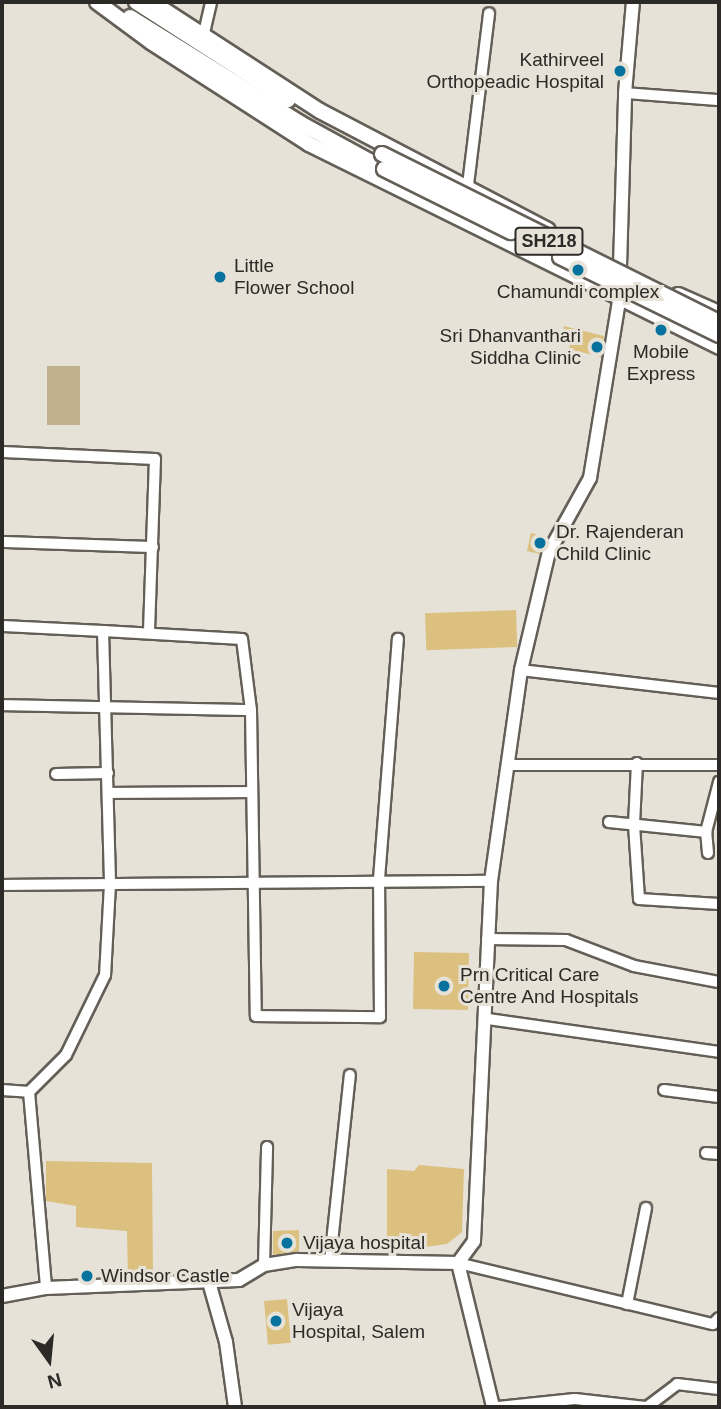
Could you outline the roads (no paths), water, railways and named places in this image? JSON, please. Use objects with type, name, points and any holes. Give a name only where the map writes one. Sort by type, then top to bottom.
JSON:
[{"type":"main road","points":[[99,2],[150,42],[309,144],[619,300],[719,347]]},
{"type":"main road","name":"SH218","points":[[99,2],[175,42],[338,145],[719,335]]},
{"type":"main road","name":"SH218","points":[[136,2],[311,115],[535,234],[719,322]]},
{"type":"main road","points":[[152,2],[204,33],[320,111],[468,186],[622,270],[719,313]]},
{"type":"street","points":[[204,33],[211,2]]},
{"type":"street","points":[[458,1263],[474,1241],[488,1019],[487,939],[491,881],[521,670],[549,552],[590,478],[619,300],[622,270],[625,93],[633,2]]},
{"type":"street","points":[[468,186],[489,13]]},
{"type":"street","points":[[625,93],[719,100]]},
{"type":"street","points":[[2,452],[155,459],[149,633]]},
{"type":"street","points":[[2,542],[153,547]]},
{"type":"street","points":[[2,626],[242,639],[251,710],[256,1016],[380,1017],[379,879],[398,639]]},
{"type":"street","points":[[2,1090],[29,1092],[66,1055],[105,975],[110,884],[103,631]]},
{"type":"street","points":[[521,670],[719,693]]},
{"type":"street","points":[[2,705],[251,710]]},
{"type":"street","points":[[637,763],[634,825],[639,899],[719,904]]},
{"type":"street","points":[[509,765],[719,765]]},
{"type":"street","points":[[56,774],[108,773]]},
{"type":"street","points":[[708,853],[706,832],[719,782]]},
{"type":"street","points":[[108,793],[252,792]]},
{"type":"street","points":[[608,822],[706,832]]},
{"type":"street","points":[[2,885],[379,879],[491,881]]},
{"type":"street","points":[[487,939],[566,940],[634,966],[719,982]]},
{"type":"street","points":[[488,1019],[719,1052]]},
{"type":"street","points":[[330,1261],[351,1075]]},
{"type":"street","points":[[664,1090],[719,1097]]},
{"type":"street","points":[[29,1092],[46,1289]]},
{"type":"street","points":[[264,1265],[267,1146]]},
{"type":"street","points":[[706,1153],[719,1154]]},
{"type":"street","points":[[627,1304],[646,1208]]},
{"type":"street","points":[[2,1296],[46,1289],[209,1282],[222,1278],[239,1280],[264,1265],[330,1261],[458,1263],[713,1324],[719,1318]]},
{"type":"street","points":[[458,1263],[495,1407],[575,1399],[647,1407],[677,1384],[719,1389]]},
{"type":"street","points":[[209,1282],[226,1342],[235,1407]]},
{"type":"place","name":"Kathirveel Orthopeadic Hospital","points":[[620,71]]},
{"type":"place","name":"Chamundi complex","points":[[578,270]]},
{"type":"place","name":"Little Flower School","points":[[220,277]]},
{"type":"place","name":"Mobile Express","points":[[661,330]]},
{"type":"place","name":"Sri Dhanvanthari Siddha Clinic","points":[[597,347]]},
{"type":"place","name":"Dr. Rajenderan Child Clinic","points":[[540,543]]},
{"type":"place","name":"Prn Critical Care Centre And Hospitals","points":[[444,986]]},
{"type":"place","name":"Vijaya hospital","points":[[287,1243]]},
{"type":"place","name":"Windsor Castle","points":[[87,1276]]},
{"type":"place","name":"Vijaya Hospital, Salem","points":[[276,1321]]}]
